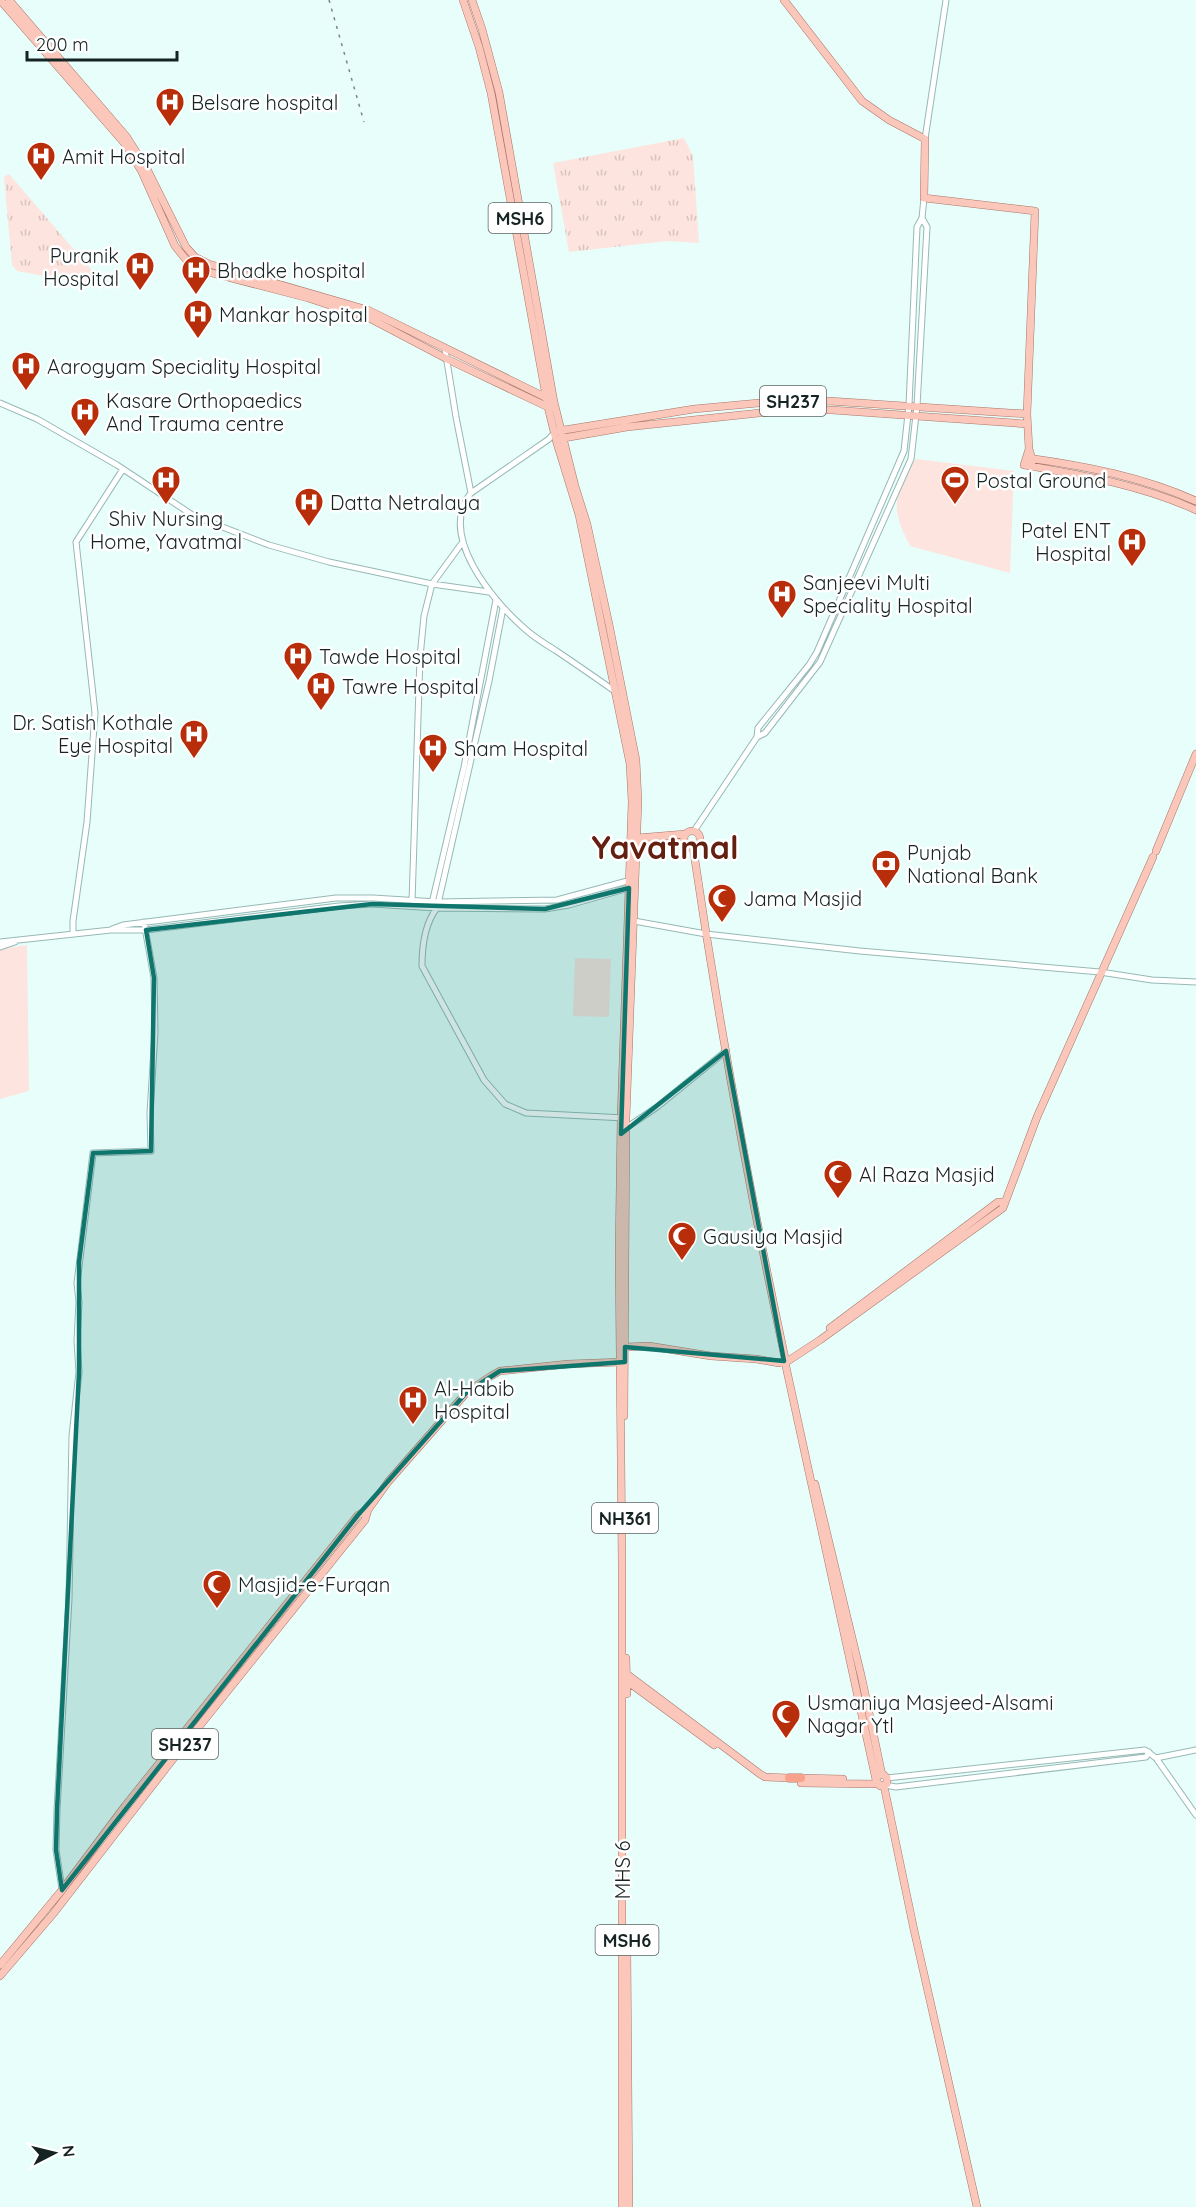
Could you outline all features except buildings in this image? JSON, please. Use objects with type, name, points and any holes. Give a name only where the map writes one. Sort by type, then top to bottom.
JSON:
[{"type":"highway","points":[[790,1780],[801,1780]]},
{"type":"main road","points":[[0,0],[125,144],[142,172],[175,246],[188,262],[204,271],[308,298],[369,318],[447,359],[553,406]]},
{"type":"main road","points":[[9,0],[126,136],[147,169],[186,248],[195,257],[209,264],[368,310],[546,398]]},
{"type":"main road","name":"MSH6","points":[[463,0],[491,93],[546,398],[553,406]]},
{"type":"main road","name":"MSH6","points":[[471,0],[482,28],[499,92],[553,406],[556,436]]},
{"type":"main road","points":[[784,0],[862,101],[889,120],[926,139],[924,198],[1035,211],[1027,414],[1030,461]]},
{"type":"main road","name":"SH237","points":[[556,436],[694,409],[769,402],[829,401],[1027,414]]},
{"type":"main road","points":[[622,1362],[625,1347],[624,1118],[632,883],[630,764],[620,694],[590,535],[556,436],[767,411],[832,410],[1027,424]]},
{"type":"main road","points":[[1030,461],[1087,467],[1137,479],[1196,501]]},
{"type":"main road","points":[[1030,461],[1134,488],[1196,510]]},
{"type":"main road","points":[[620,694],[636,760],[638,801],[632,883],[634,921],[624,1118]]},
{"type":"main road","points":[[625,1347],[649,1347],[779,1363],[820,1340],[1004,1208],[1036,1117],[1154,854],[1196,754]]},
{"type":"main road","points":[[685,838],[689,831],[699,834],[699,843],[693,847]]},
{"type":"main road","points":[[636,842],[685,838]]},
{"type":"main road","points":[[685,838],[688,846],[693,847]]},
{"type":"main road","points":[[693,847],[752,1205],[975,2207]]},
{"type":"main road","points":[[622,1362],[624,1130]]},
{"type":"main road","name":"SH237","points":[[0,1976],[160,1762],[358,1515],[368,1510],[388,1482],[467,1392],[500,1371],[568,1364],[622,1362]]},
{"type":"main road","name":"NH361","points":[[622,1362],[624,1676]]},
{"type":"main road","points":[[624,1676],[760,1774],[765,1777],[790,1780]]},
{"type":"main road","name":"MSH6","points":[[624,1676],[629,2207]]},
{"type":"main road","name":"MHS 6","points":[[622,2207],[624,1676]]},
{"type":"main road","points":[[801,1780],[881,1782]]},
{"type":"main road","name":"SH237","points":[[0,1965],[65,1892]]},
{"type":"street","points":[[926,139],[946,0]]},
{"type":"street","points":[[757,736],[765,733],[815,669],[911,459],[917,227],[922,218],[924,198]]},
{"type":"street","points":[[913,406],[927,227],[922,218]]},
{"type":"street","points":[[446,349],[458,429],[471,493]]},
{"type":"street","points":[[0,403],[37,420],[123,469],[194,516],[265,543],[329,562],[432,584],[489,592]]},
{"type":"street","points":[[694,831],[757,736],[758,728],[797,681],[817,652],[904,451],[913,415]]},
{"type":"street","points":[[556,436],[471,493],[464,502],[460,525],[462,543],[489,592],[526,630],[620,694]]},
{"type":"street","points":[[73,934],[89,805],[94,713],[76,542],[123,469]]},
{"type":"street","points":[[412,903],[420,657],[424,616],[432,584],[462,543]]},
{"type":"street","points":[[468,762],[496,600]]},
{"type":"street","points":[[503,608],[434,907],[422,947],[422,966],[484,1080],[505,1104],[526,1113],[624,1118]]},
{"type":"street","points":[[809,665],[815,669]]},
{"type":"street","points":[[111,930],[123,924],[336,898],[373,898],[434,907],[544,909],[569,905],[632,883]]},
{"type":"street","points":[[0,942],[111,930],[146,930],[339,906],[412,903]]},
{"type":"street","points":[[634,921],[706,934],[906,956],[1100,972],[1152,980],[1196,982]]},
{"type":"street","points":[[65,1892],[56,1850],[56,1820],[69,1599],[72,1436],[78,1372],[78,1262],[93,1153],[151,1151],[150,1113],[155,1032],[154,978],[144,922]]},
{"type":"street","points":[[0,947],[16,942]]},
{"type":"street","points":[[624,1130],[726,1051]]},
{"type":"street","points":[[881,1782],[1145,1750],[1156,1758],[1196,1815]]},
{"type":"street","points":[[1156,1758],[1196,1750]]},
{"type":"street","points":[[881,1782],[896,1787],[1146,1757],[1149,1752]]},
{"type":"highlighted area","points":[[629,888],[621,1134],[726,1051],[784,1361],[625,1347],[625,1362],[500,1371],[467,1392],[358,1515],[62,1890],[56,1850],[57,1810],[79,1372],[79,1262],[93,1153],[151,1151],[154,978],[146,930],[372,904],[545,909]]},
{"type":"green space","points":[[684,138],[693,156],[699,243],[668,241],[569,252],[553,163]]},
{"type":"green space","points":[[9,174],[101,281],[98,286],[17,271],[12,265],[4,177]]},
{"type":"green space","name":"Postal Ground","points":[[916,459],[1014,471],[1010,573],[910,546],[900,523],[897,504],[903,479]]},
{"type":"green space","points":[[27,945],[29,1091],[0,1099],[0,949]]},
{"type":"green space","points":[[575,958],[611,959],[609,1017],[573,1016]]},
{"type":"railway","points":[[329,0],[364,122]]},
{"type":"place","name":"Belsare hospital","points":[[170,128]]},
{"type":"place","name":"Amit Hospital","points":[[41,182]]},
{"type":"place","name":"Puranik Hospital","points":[[140,292]]},
{"type":"place","name":"Bhadke hospital","points":[[196,296]]},
{"type":"place","name":"Mankar hospital","points":[[198,340]]},
{"type":"place","name":"Aarogyam Speciality Hospital","points":[[26,392]]},
{"type":"place","name":"Kasare Orthopaedics And Trauma centre","points":[[85,438]]},
{"type":"place","name":"Shiv Nursing Home, Yavatmal","points":[[166,506]]},
{"type":"place","name":"Postal Ground","points":[[955,506]]},
{"type":"place","name":"Datta Netralaya","points":[[309,528]]},
{"type":"place","name":"Patel ENT Hospital","points":[[1132,568]]},
{"type":"place","name":"Sanjeevi Multi Speciality Hospital","points":[[782,620]]},
{"type":"place","name":"Tawde Hospital","points":[[298,682]]},
{"type":"place","name":"Tawre Hospital","points":[[321,712]]},
{"type":"place","name":"Dr. Satish Kothale Eye Hospital","points":[[194,760]]},
{"type":"place","name":"Sham Hospital","points":[[433,774]]},
{"type":"place","name":"Punjab National Bank","points":[[886,890]]},
{"type":"place","name":"Jama Masjid","points":[[722,924]]},
{"type":"place","name":"Al Raza Masjid","points":[[838,1200]]},
{"type":"place","name":"Gausiya Masjid","points":[[682,1262]]},
{"type":"place","name":"Al-Habib Hospital","points":[[413,1426]]},
{"type":"place","name":"Masjid-e-Furqan","points":[[217,1610]]},
{"type":"place","name":"Usmaniya Masjeed-Alsami Nagar Ytl","points":[[786,1740]]},
{"type":"district","name":"Yavatmal","points":[[665,847]]}]
